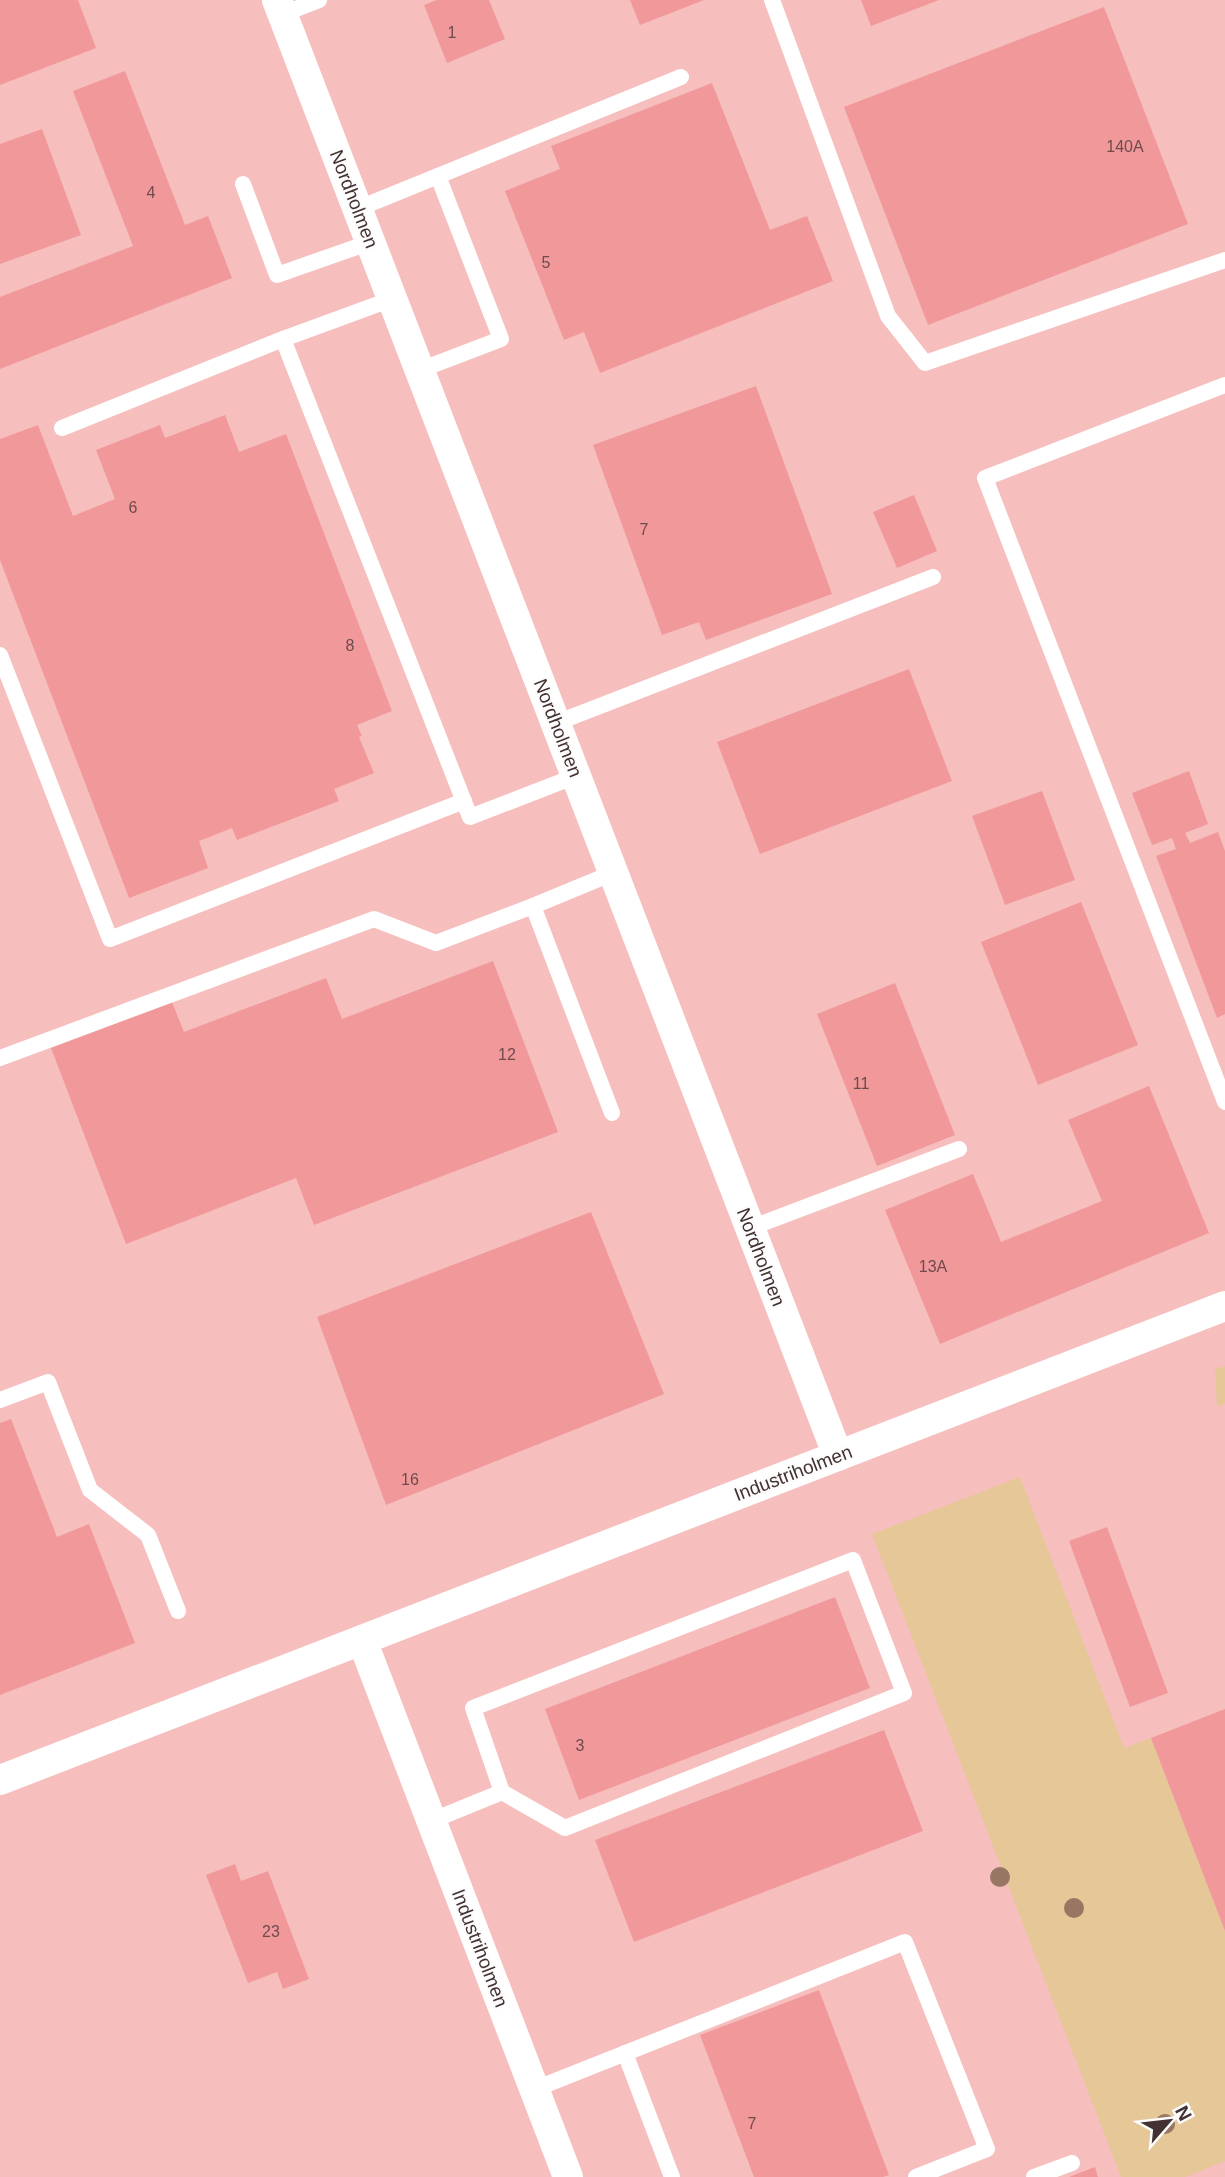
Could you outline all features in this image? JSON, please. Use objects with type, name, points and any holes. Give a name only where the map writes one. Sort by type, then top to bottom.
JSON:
[{"type":"street","name":"Nordholmen","points":[[280,7],[838,1456]]},
{"type":"street","name":"Industriholmen","points":[[0,1780],[1225,1306]]},
{"type":"street","name":"Industriholmen","points":[[362,1640],[568,2177]]},
{"type":"lane","points":[[280,7],[319,0]]},
{"type":"lane","points":[[772,0],[888,316],[925,363],[1225,260]]},
{"type":"lane","points":[[357,209],[681,77]]},
{"type":"lane","points":[[420,370],[501,339],[438,176]]},
{"type":"lane","points":[[243,184],[277,275],[371,242]]},
{"type":"lane","points":[[62,428],[283,339],[392,299]]},
{"type":"lane","points":[[283,339],[470,817],[576,776]]},
{"type":"lane","points":[[1225,385],[985,478],[1225,1102]]},
{"type":"lane","points":[[556,723],[933,577]]},
{"type":"lane","points":[[0,655],[110,939],[464,801]]},
{"type":"lane","points":[[0,1058],[374,919],[436,943],[613,873]]},
{"type":"lane","points":[[533,906],[612,1113]]},
{"type":"lane","points":[[750,1227],[959,1149]]},
{"type":"lane","points":[[0,1400],[48,1382],[90,1490],[148,1535],[177,1611]]},
{"type":"lane","points":[[853,1560],[905,1693],[565,1828],[502,1791],[473,1708],[853,1560]]},
{"type":"lane","points":[[431,1821],[502,1791]]},
{"type":"lane","points":[[535,2089],[905,1942],[987,2149],[916,2177]]},
{"type":"lane","points":[[625,2053],[673,2177]]},
{"type":"lane","points":[[1034,2177],[1072,2163]]},
{"type":"shaded area","points":[[0,0],[1225,0],[1225,2177],[0,2177]]},
{"type":"shaded area","points":[[1225,1366],[1225,1403],[1217,1407],[1215,1369]]},
{"type":"shaded area","points":[[1020,1477],[1124,1748],[1151,1738],[1225,1931],[1225,2161],[1185,2177],[1121,2177],[872,1534]]},
{"type":"building","points":[[0,0],[78,0],[96,48],[0,85]]},
{"type":"building","points":[[437,0],[489,0],[505,39],[447,63],[424,5]]},
{"type":"building","points":[[630,0],[704,0],[640,25]]},
{"type":"building","points":[[861,0],[939,0],[871,26]]},
{"type":"building","points":[[1104,7],[1188,224],[928,325],[844,107]]},
{"type":"building","points":[[125,71],[185,225],[208,216],[232,278],[0,369],[0,297],[133,246],[73,91]]},
{"type":"building","points":[[712,83],[770,230],[807,216],[833,281],[600,373],[584,332],[564,340],[505,191],[560,169],[551,146]]},
{"type":"building","points":[[42,129],[81,235],[0,264],[0,144]]},
{"type":"building","points":[[756,386],[832,594],[706,640],[699,622],[662,635],[593,445]]},
{"type":"building","points":[[225,415],[239,452],[286,434],[392,711],[357,725],[362,736],[359,737],[374,773],[334,789],[339,801],[237,840],[232,828],[199,841],[208,868],[129,898],[0,560],[0,439],[38,425],[73,516],[115,499],[96,450],[160,425],[165,438]]},
{"type":"building","points":[[914,495],[937,551],[897,568],[873,512]]},
{"type":"building","points":[[909,669],[952,781],[760,854],[717,742]]},
{"type":"building","points":[[1189,771],[1208,824],[1185,833],[1190,843],[1218,832],[1225,851],[1225,1014],[1217,1018],[1156,856],[1176,849],[1172,838],[1152,845],[1132,793]]},
{"type":"building","points":[[1042,791],[1075,880],[1005,905],[972,816]]},
{"type":"building","points":[[1081,902],[1138,1045],[1038,1085],[981,942]]},
{"type":"building","points":[[493,961],[558,1132],[314,1225],[296,1178],[126,1244],[51,1048],[172,1002],[184,1032],[326,978],[342,1019]]},
{"type":"building","points":[[895,983],[955,1135],[877,1166],[817,1014]]},
{"type":"building","points":[[1149,1086],[1209,1233],[940,1344],[885,1210],[973,1174],[1001,1242],[1102,1201],[1068,1120]]},
{"type":"building","points":[[591,1212],[664,1394],[386,1505],[317,1317]]},
{"type":"building","points":[[11,1419],[57,1537],[89,1524],[135,1643],[0,1695],[0,1423]]},
{"type":"building","points":[[1107,1527],[1168,1693],[1130,1707],[1069,1541]]},
{"type":"building","points":[[835,1597],[870,1688],[579,1800],[545,1709]]},
{"type":"building","points":[[1225,1709],[1225,1931],[1151,1738]]},
{"type":"building","points":[[884,1730],[923,1831],[634,1942],[595,1840]]},
{"type":"building","points":[[235,1864],[241,1881],[268,1871],[309,1979],[283,1989],[277,1972],[248,1983],[206,1875]]},
{"type":"building","points":[[819,1990],[889,2175],[754,2177],[700,2035]]},
{"type":"building","points":[[1095,2167],[1098,2177],[1069,2177]]}]
